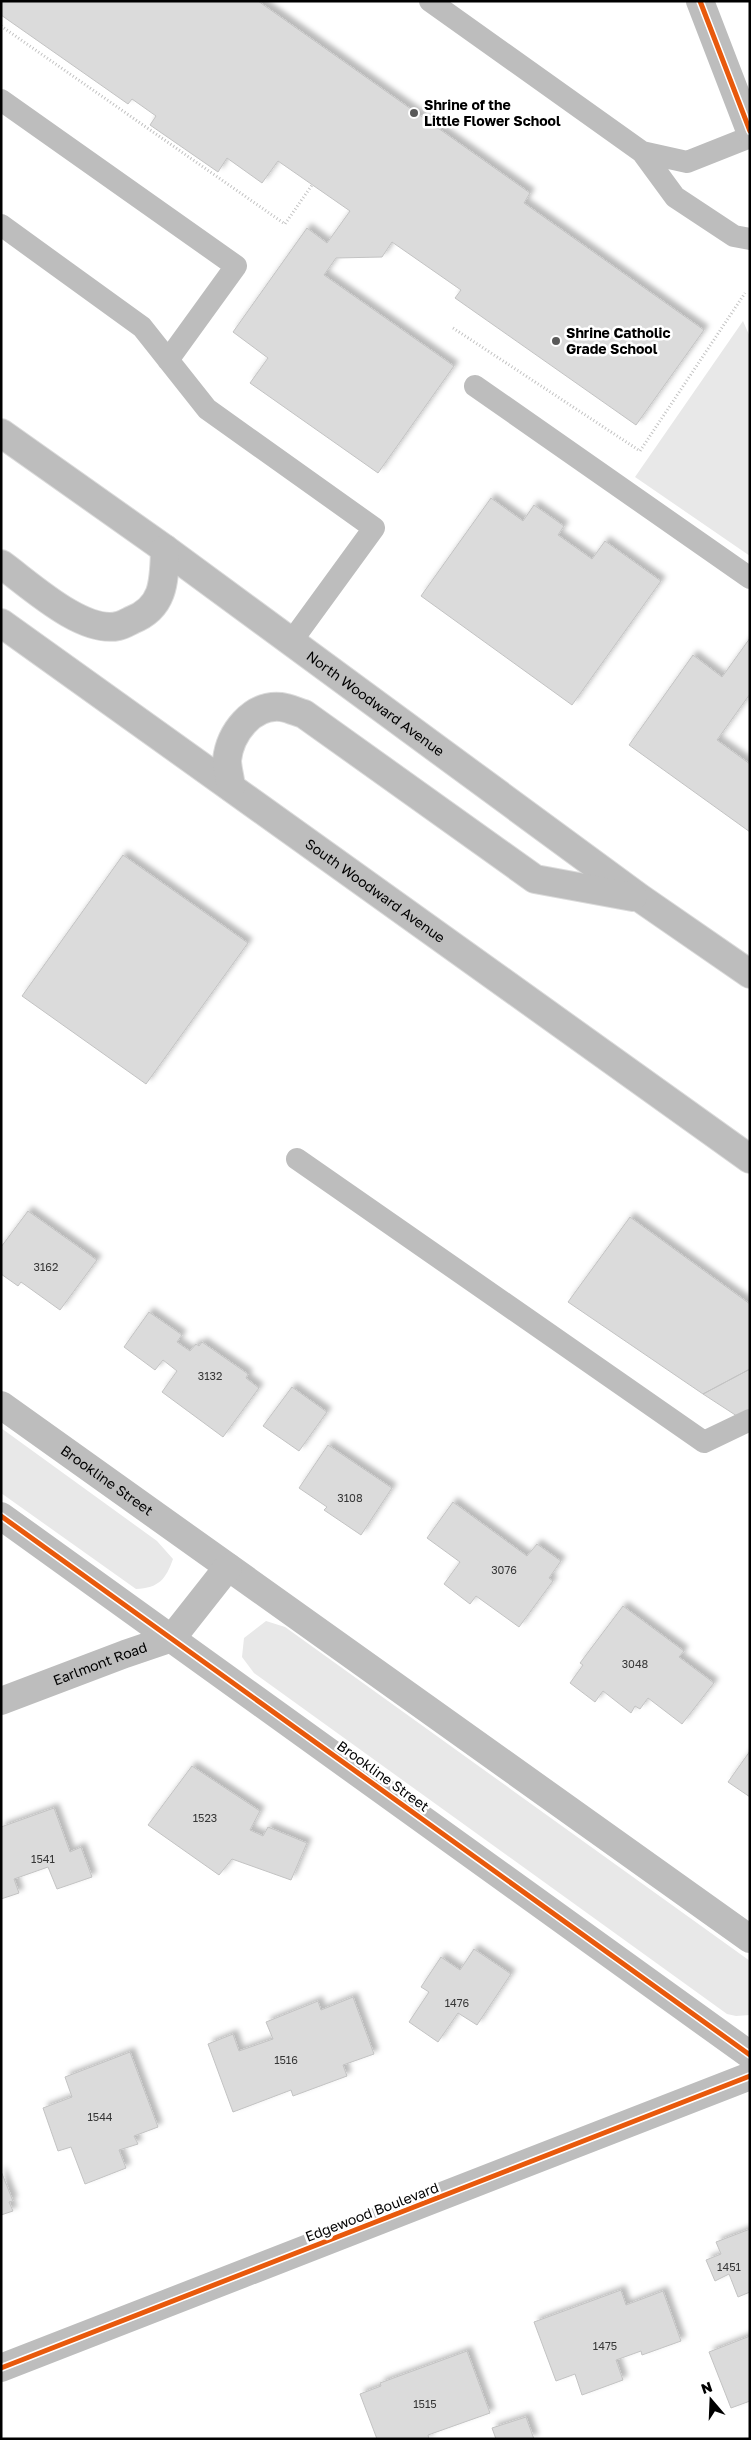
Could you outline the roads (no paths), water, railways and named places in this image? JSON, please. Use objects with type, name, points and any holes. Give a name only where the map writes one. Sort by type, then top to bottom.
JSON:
[{"type":"street","points":[[700,1],[750,131]]},
{"type":"street","name":"North Woodward Avenue","points":[[1,433],[165,549],[640,898],[750,974]]},
{"type":"street","points":[[1,564],[77,618],[98,625],[117,626],[137,618],[154,607],[164,578],[165,549]]},
{"type":"street","name":"South Woodward Avenue","points":[[1,623],[750,1159]]},
{"type":"street","points":[[232,787],[227,760],[234,736],[244,722],[261,711],[280,707],[304,714],[535,878],[640,898]]},
{"type":"street","name":"Brookline Street","points":[[1,1405],[750,1939]]},
{"type":"street","name":"Brookline Street","points":[[1,1516],[750,2055]]},
{"type":"street","points":[[172,1638],[228,1567]]},
{"type":"street","name":"Earlmont Road","points":[[1,1701],[124,1654],[172,1638]]},
{"type":"street","name":"Edgewood Boulevard","points":[[1,2368],[750,2076]]},
{"type":"lane","points":[[430,1],[642,152],[675,197],[734,236],[750,238]]},
{"type":"lane","points":[[1,100],[236,266],[168,360]]},
{"type":"lane","points":[[642,152],[688,162],[750,137]]},
{"type":"lane","points":[[1,225],[142,327],[207,409],[374,528],[291,642]]},
{"type":"lane","points":[[475,386],[750,578]]},
{"type":"lane","points":[[298,1159],[704,1442],[750,1420]]},
{"type":"place","name":"Shrine of the Little Flower School","points":[[414,113]]},
{"type":"place","name":"Shrine Catholic Grade School","points":[[556,341]]}]
